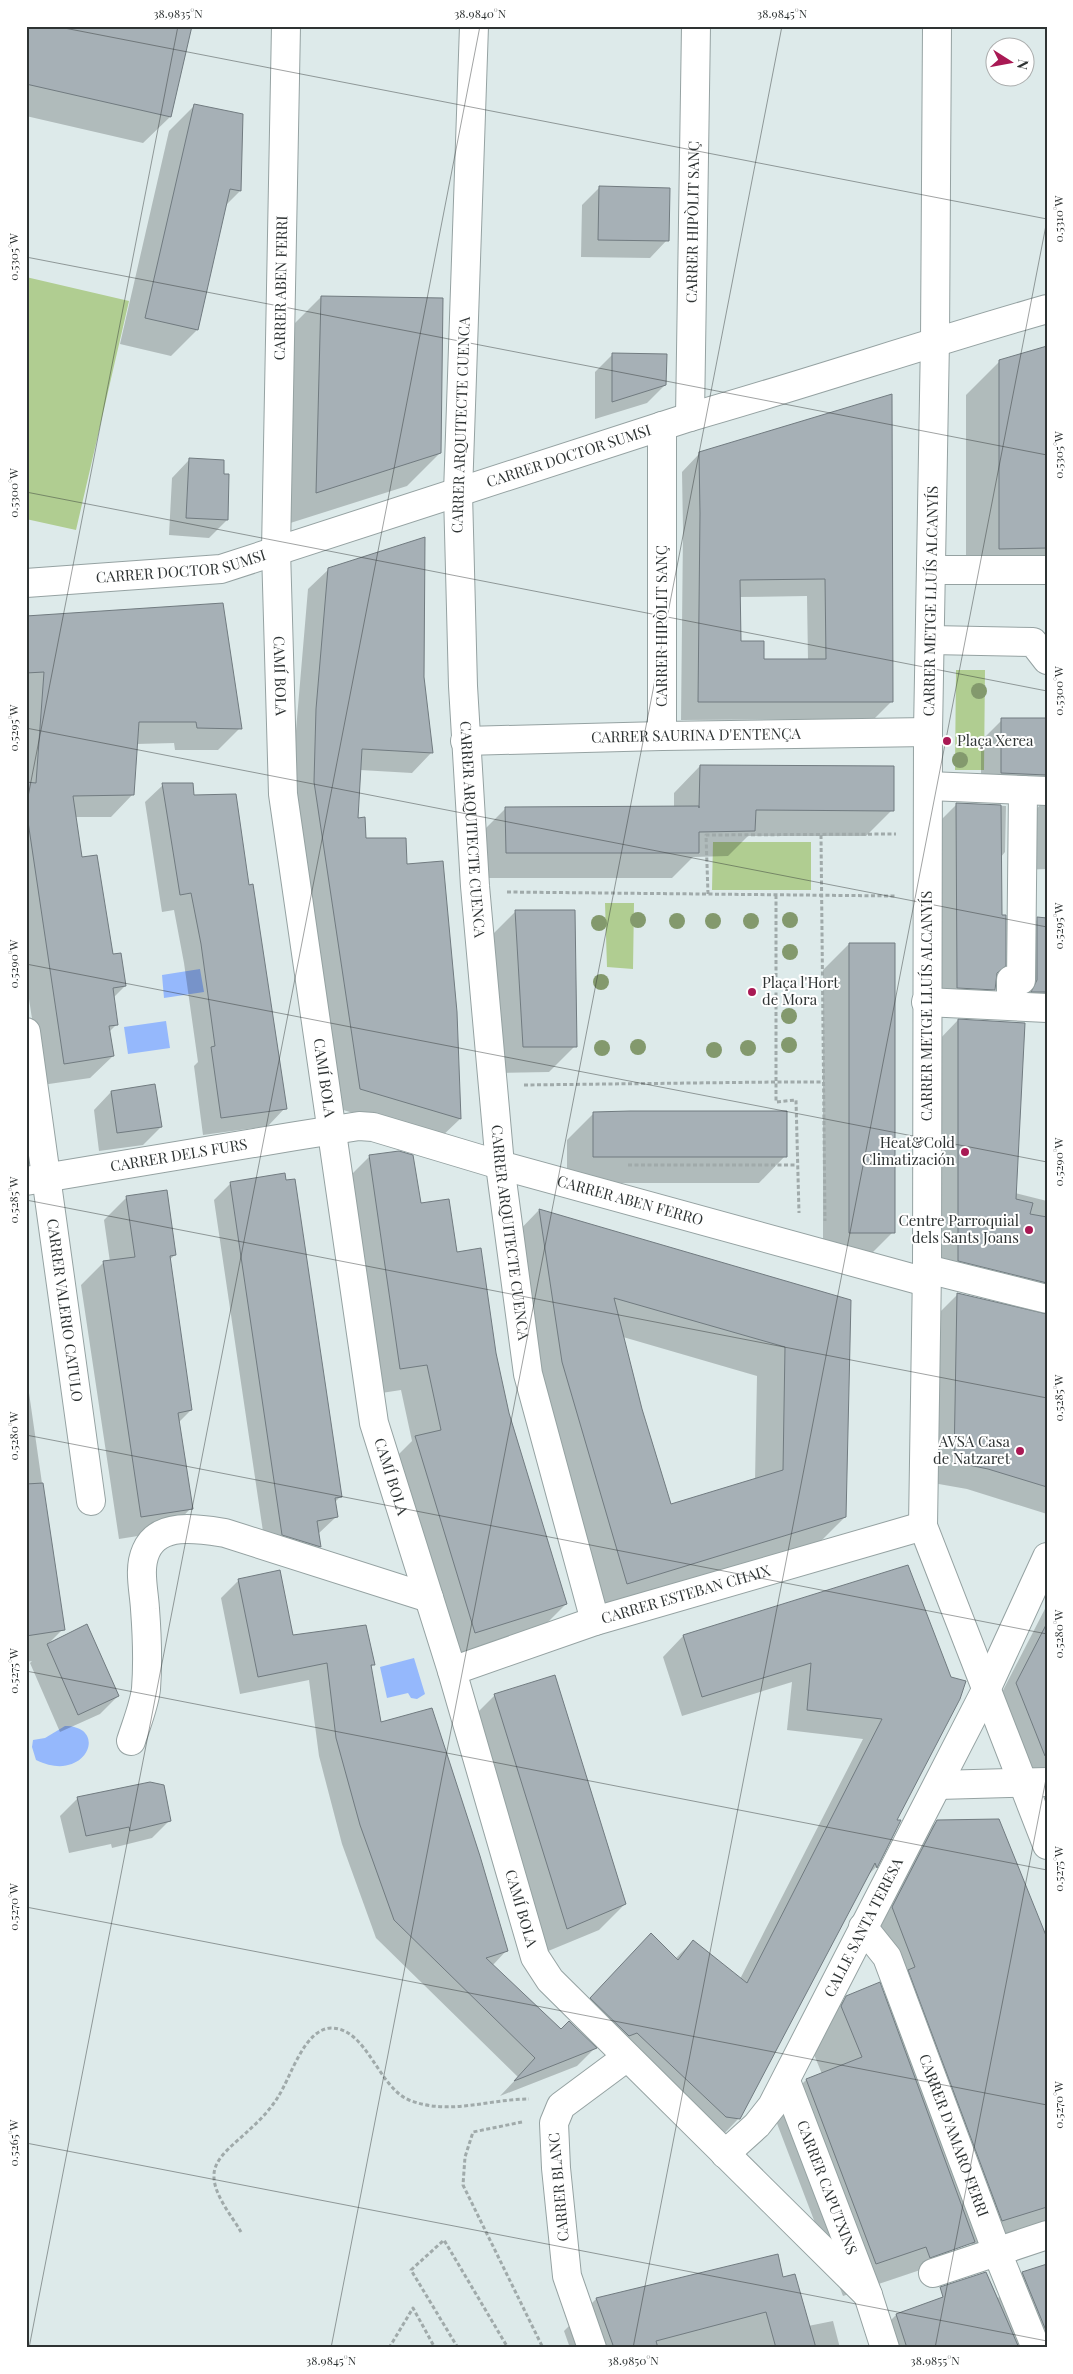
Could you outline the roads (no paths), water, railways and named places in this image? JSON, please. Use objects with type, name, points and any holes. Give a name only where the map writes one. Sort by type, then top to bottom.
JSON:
[{"type":"street","name":"CARRER ABEN FERRI","points":[[276,550],[286,26]]},
{"type":"street","name":"CARRER ARQUITECTE CUENCA","points":[[474,26],[458,493],[458,578],[465,741],[476,896],[500,1165],[528,1374],[596,1621]]},
{"type":"street","name":"CARRER HIPÒLIT SANÇ","points":[[690,417],[696,26]]},
{"type":"street","name":"CARRER METGE LLUÍS ALCANYÍS","points":[[937,26],[935,340],[928,732],[923,1526],[986,1690],[1035,1783],[1047,1845]]},
{"type":"street","name":"CARRER DOCTOR SUMSI","points":[[26,582],[221,569],[690,417],[766,395],[935,340],[1047,309]]},
{"type":"street","name":"CARRER HIPÒLIT SANÇ","points":[[662,426],[662,736]]},
{"type":"street","name":"CAMÍ BOLA","points":[[276,550],[283,794],[374,1423],[452,1671],[535,1957],[550,1980],[725,2154]]},
{"type":"street","points":[[932,570],[1047,570]]},
{"type":"street","points":[[931,640],[1033,642],[1047,660]]},
{"type":"street","name":"CARRER SAURINA D'ENTENÇA","points":[[465,741],[928,732]]},
{"type":"street","points":[[929,786],[1035,790],[1021,980],[1011,980],[1011,1005]]},
{"type":"street","points":[[926,1002],[1047,1008]]},
{"type":"street","name":"CARRER VALERIO CATULO","points":[[26,1032],[36,1180],[91,1501]]},
{"type":"street","name":"CARRER ABEN FERRO","points":[[333,1130],[359,1126],[373,1127],[500,1165],[926,1275],[1047,1299]]},
{"type":"street","name":"CARRER DELS FURS","points":[[36,1180],[333,1130]]},
{"type":"street","name":"CARRER ESTEBAN CHAIX","points":[[452,1671],[596,1621],[923,1526]]},
{"type":"street","points":[[131,1741],[146,1691],[145,1609],[142,1569],[146,1551],[156,1538],[168,1531],[198,1529],[225,1533],[429,1598]]},
{"type":"street","name":"CALLE SANTA TERESA","points":[[725,2154],[757,2125],[772,2106],[786,2081],[863,1927],[986,1690],[1047,1557]]},
{"type":"street","points":[[938,1785],[1035,1783]]},
{"type":"street","name":"CARRER D'AMARO FERRI","points":[[863,1927],[887,1957],[997,2252],[1036,2348]]},
{"type":"street","name":"CARRER BLANC","points":[[592,2348],[567,2276],[556,2168],[554,2123],[560,2106],[627,2057]]},
{"type":"street","name":"CARRER CAPUTXINS","points":[[786,2081],[868,2294],[886,2348]]},
{"type":"street","name":"CARRER CAPUTXINS","points":[[725,2154],[868,2294]]},
{"type":"street","points":[[933,2273],[1047,2235]]},
{"type":"water","points":[[200,969],[204,992],[164,998],[162,975]]},
{"type":"water","points":[[166,1021],[170,1048],[128,1054],[124,1027]]},
{"type":"water","points":[[414,1658],[425,1694],[417,1699],[411,1698],[408,1693],[387,1698],[380,1667]]},
{"type":"water","points":[[65,1726],[79,1728],[86,1735],[89,1743],[86,1752],[79,1760],[68,1765],[53,1766],[36,1760],[32,1747],[33,1740],[45,1738]]},
{"type":"place","name":"Plaça Xerea","points":[[947,741]]},
{"type":"place","name":"Plaça l'Hort de Mora","points":[[752,992]]},
{"type":"place","name":"Heat&Cold Climatización","points":[[965,1152]]},
{"type":"place","name":"Centre Parroquial dels Sants Joans","points":[[1029,1230]]},
{"type":"place","name":"AVSA Casa de Natzaret","points":[[1020,1451]]}]
